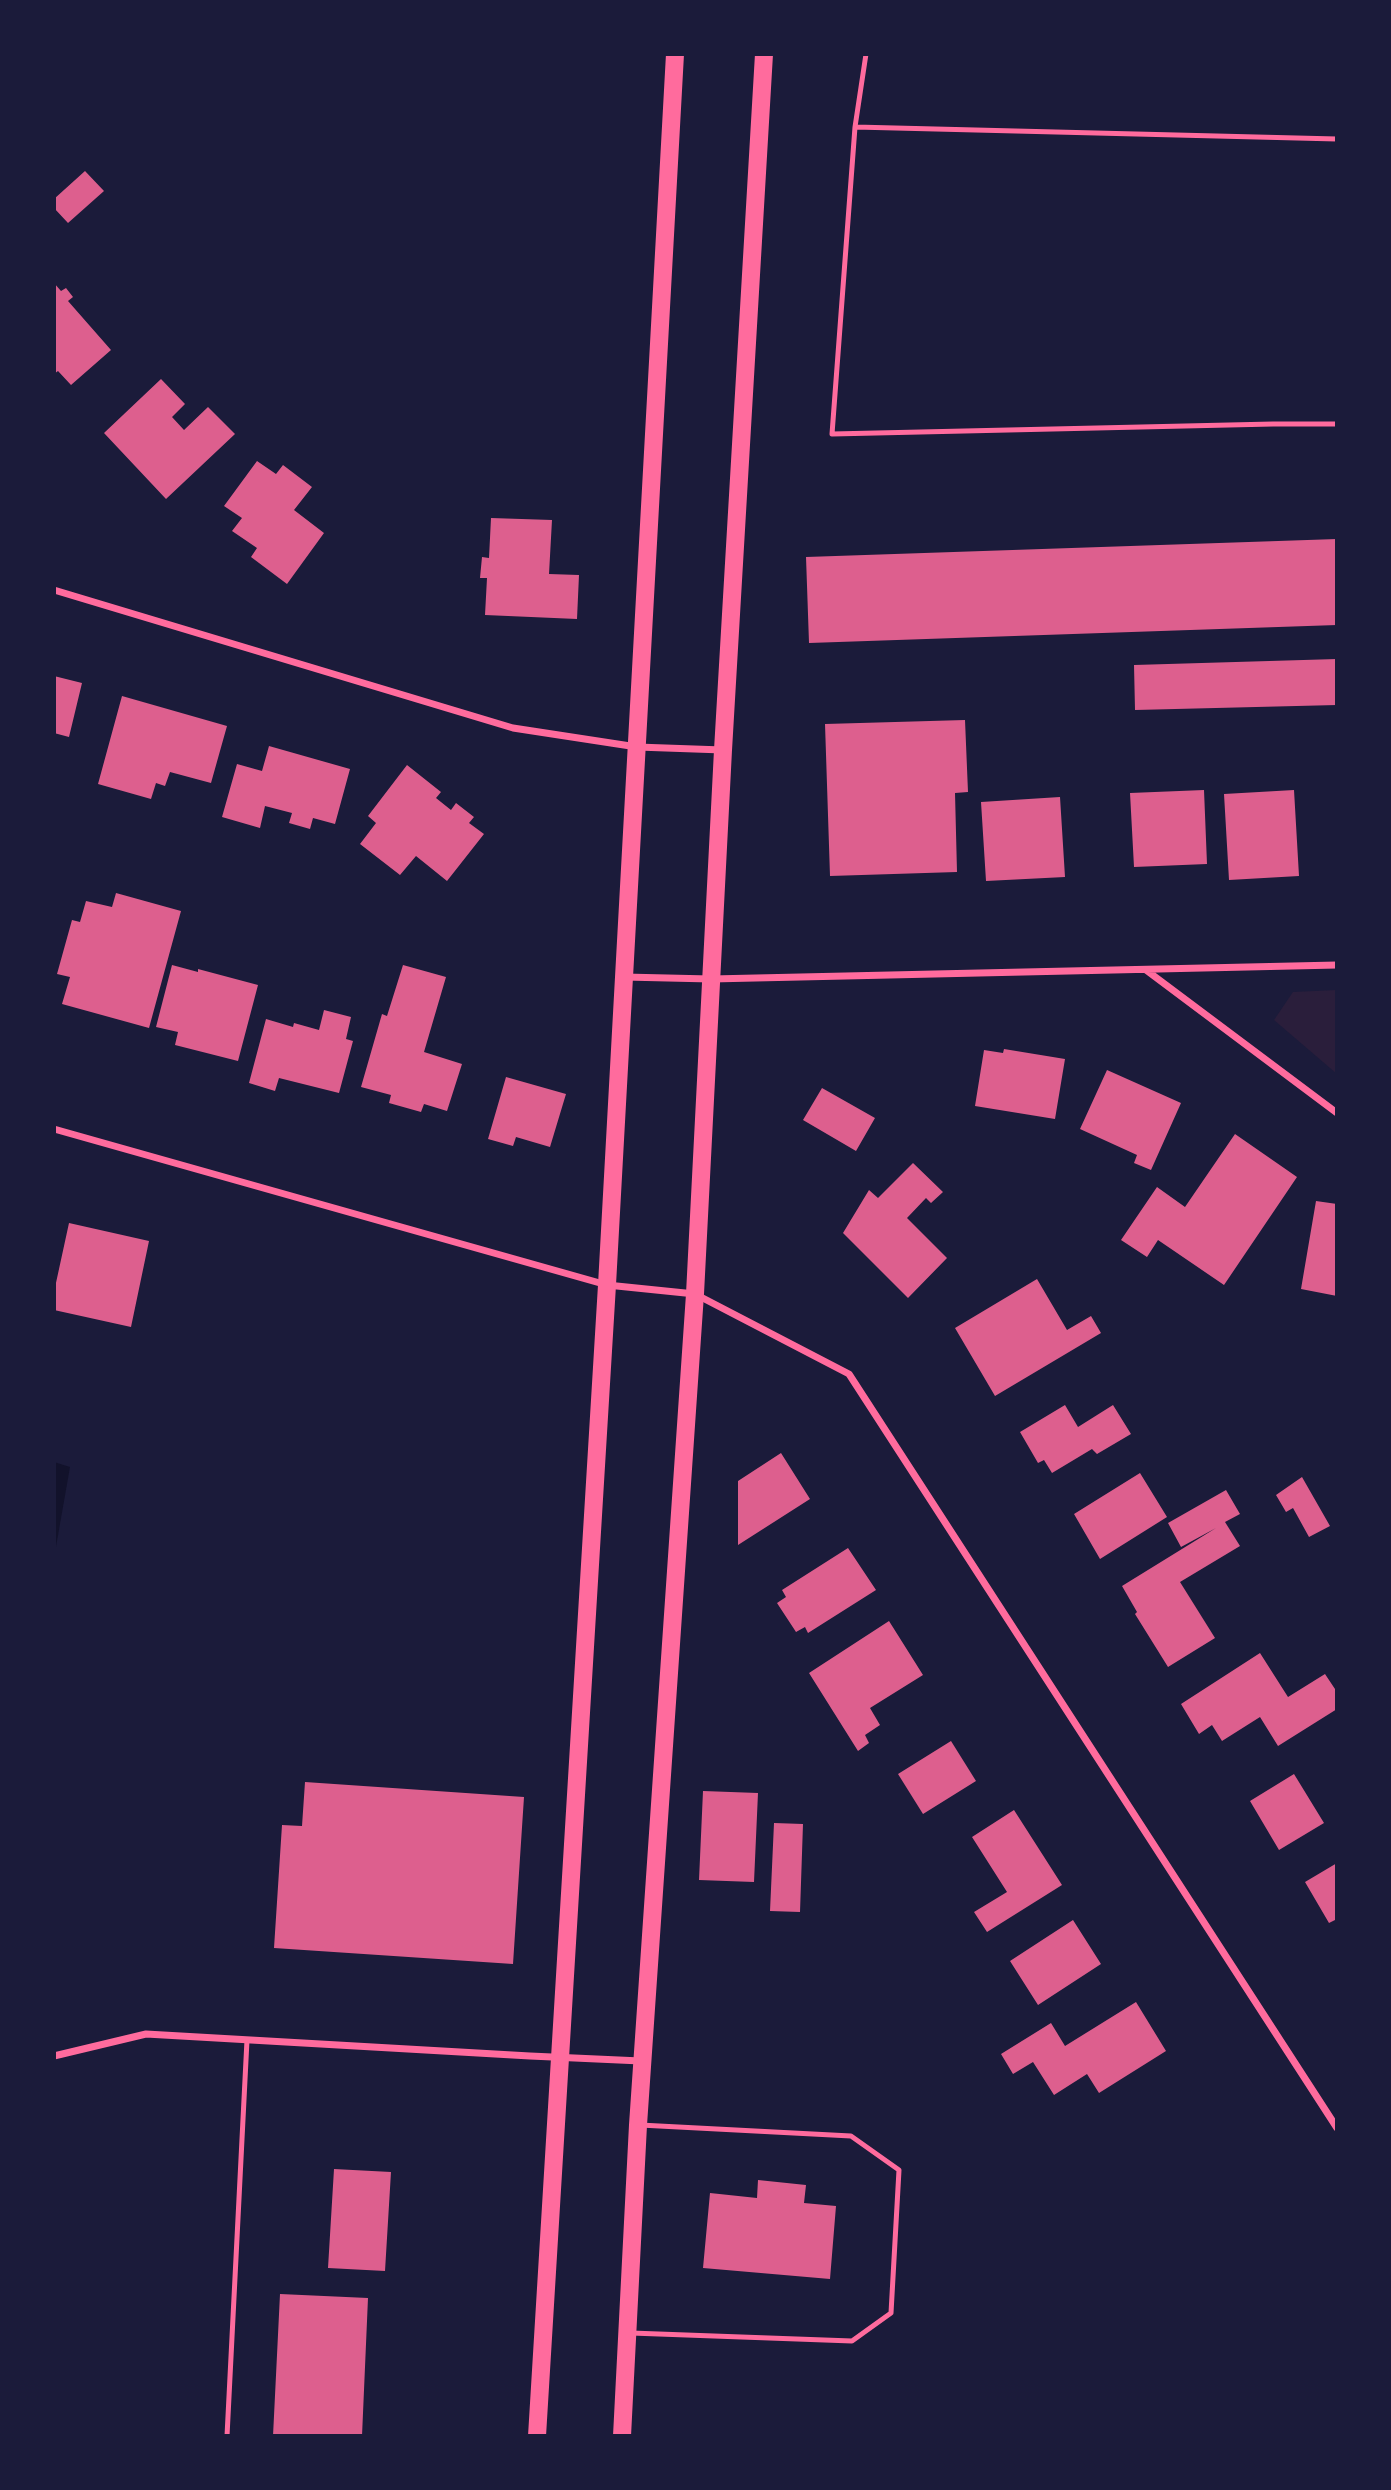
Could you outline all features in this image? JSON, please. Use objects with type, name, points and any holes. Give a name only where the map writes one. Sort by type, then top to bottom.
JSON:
[{"type":"main road","points":[[537,2436],[607,1285],[675,54]]},
{"type":"main road","points":[[622,2436],[642,2061],[695,1294],[723,750],[764,54]]},
{"type":"street","points":[[54,590],[513,728],[637,747],[723,750]]},
{"type":"street","points":[[624,977],[711,979],[1337,965]]},
{"type":"street","points":[[1146,970],[1337,1113]]},
{"type":"street","points":[[54,1129],[607,1285],[695,1294],[849,1374],[1337,2128]]},
{"type":"street","points":[[54,2056],[146,2034],[642,2061]]},
{"type":"lane","points":[[866,54],[855,127],[832,434],[1337,424]]},
{"type":"lane","points":[[855,127],[1337,139]]},
{"type":"lane","points":[[227,2436],[247,2040]]},
{"type":"lane","points":[[628,2333],[852,2341],[891,2313],[899,2170],[851,2136],[638,2125]]},
{"type":"shaded area","points":[[1337,990],[1337,1074],[1274,1020],[1293,992]]},
{"type":"shaded area","points":[[54,1462],[70,1467],[54,1558]]},
{"type":"building","points":[[85,171],[104,191],[68,223],[54,208],[54,199]]},
{"type":"building","points":[[54,283],[61,291],[66,288],[73,297],[68,301],[111,350],[71,385],[58,371],[54,374]]},
{"type":"building","points":[[161,379],[185,404],[172,417],[184,430],[208,407],[235,434],[166,499],[104,433]]},
{"type":"building","points":[[257,461],[276,474],[283,465],[312,487],[294,510],[324,533],[287,584],[251,557],[257,548],[232,531],[242,518],[224,506]]},
{"type":"building","points":[[491,518],[552,520],[549,574],[579,575],[577,619],[485,615],[487,578],[480,578],[482,557],[489,558]]},
{"type":"building","points":[[1337,539],[1337,625],[809,643],[806,557]]},
{"type":"building","points":[[1337,659],[1337,705],[1135,710],[1134,665]]},
{"type":"building","points":[[54,676],[82,683],[69,737],[54,733]]},
{"type":"building","points":[[122,696],[227,726],[211,783],[170,772],[165,786],[156,783],[151,799],[98,784]]},
{"type":"building","points":[[965,720],[968,792],[955,793],[957,872],[830,876],[825,724]]},
{"type":"building","points":[[269,746],[350,769],[335,824],[313,818],[310,829],[289,823],[292,813],[265,806],[260,828],[222,817],[237,764],[262,771]]},
{"type":"building","points":[[407,765],[441,792],[436,798],[451,810],[456,803],[474,817],[469,823],[484,834],[447,881],[416,856],[400,875],[360,844],[376,823],[368,816]]},
{"type":"building","points":[[1204,790],[1207,864],[1134,867],[1130,793]]},
{"type":"building","points":[[1294,790],[1299,876],[1229,880],[1224,794]]},
{"type":"building","points":[[1060,797],[1065,877],[986,881],[981,802]]},
{"type":"building","points":[[116,893],[181,911],[149,1028],[62,1004],[70,977],[57,974],[72,920],[80,922],[86,901],[112,907]]},
{"type":"building","points":[[172,965],[258,985],[238,1061],[175,1045],[178,1032],[156,1027]]},
{"type":"building","points":[[403,965],[446,977],[424,1052],[462,1064],[447,1111],[424,1104],[421,1112],[389,1103],[391,1095],[361,1087],[382,1014],[387,1016]]},
{"type":"building","points":[[324,1010],[351,1017],[346,1039],[353,1041],[339,1093],[279,1078],[275,1091],[249,1083],[266,1019],[293,1027],[294,1023],[319,1030]]},
{"type":"building","points":[[1004,1049],[1065,1059],[1055,1119],[975,1106],[984,1050],[1003,1053]]},
{"type":"building","points":[[1107,1070],[1181,1103],[1151,1170],[1134,1163],[1137,1155],[1080,1129]]},
{"type":"building","points":[[506,1077],[566,1094],[550,1147],[516,1137],[513,1146],[488,1139]]},
{"type":"building","points":[[822,1088],[875,1118],[856,1151],[803,1120]]},
{"type":"building","points":[[1235,1134],[1297,1177],[1224,1285],[1158,1240],[1147,1257],[1121,1240],[1157,1187],[1185,1207]]},
{"type":"building","points":[[913,1163],[943,1192],[931,1203],[926,1198],[907,1218],[947,1258],[908,1298],[843,1233],[869,1190],[878,1198]]},
{"type":"building","points":[[1316,1201],[1337,1204],[1337,1296],[1301,1289]]},
{"type":"building","points":[[69,1223],[149,1241],[131,1327],[54,1310],[54,1292]]},
{"type":"building","points":[[1037,1279],[1067,1330],[1091,1316],[1101,1333],[995,1396],[955,1328]]},
{"type":"building","points":[[1065,1405],[1078,1427],[1113,1405],[1131,1434],[1097,1454],[1092,1449],[1052,1473],[1044,1460],[1038,1463],[1020,1432]]},
{"type":"building","points":[[781,1453],[810,1499],[738,1545],[738,1481]]},
{"type":"building","points":[[1140,1473],[1167,1517],[1100,1559],[1074,1514]]},
{"type":"building","points":[[1302,1477],[1330,1526],[1309,1537],[1293,1508],[1286,1512],[1276,1495]]},
{"type":"building","points":[[1226,1490],[1240,1514],[1225,1522],[1240,1546],[1180,1582],[1215,1638],[1168,1667],[1135,1614],[1137,1612],[1122,1586],[1216,1528],[1181,1547],[1168,1523]]},
{"type":"building","points":[[848,1548],[876,1590],[808,1633],[805,1627],[796,1632],[777,1603],[786,1597],[782,1590]]},
{"type":"building","points":[[889,1621],[923,1675],[870,1708],[880,1725],[865,1735],[869,1743],[858,1751],[809,1673]]},
{"type":"building","points":[[1260,1653],[1288,1697],[1325,1674],[1337,1692],[1337,1709],[1278,1746],[1260,1717],[1222,1741],[1212,1725],[1199,1734],[1181,1704]]},
{"type":"building","points":[[951,1741],[976,1781],[923,1814],[898,1774]]},
{"type":"building","points":[[1294,1774],[1324,1823],[1279,1850],[1250,1801]]},
{"type":"building","points":[[305,1782],[524,1797],[513,1964],[274,1948],[282,1825],[302,1826]]},
{"type":"building","points":[[703,1791],[758,1793],[754,1882],[699,1880]]},
{"type":"building","points":[[1014,1810],[1062,1885],[987,1932],[974,1912],[1007,1892],[972,1837]]},
{"type":"building","points":[[774,1823],[803,1824],[800,1912],[770,1911]]},
{"type":"building","points":[[1337,1863],[1337,1919],[1329,1923],[1305,1882]]},
{"type":"building","points":[[1073,1920],[1101,1964],[1038,2005],[1010,1961]]},
{"type":"building","points":[[1136,2002],[1166,2051],[1099,2093],[1087,2074],[1054,2095],[1033,2062],[1013,2074],[1001,2054],[1051,2023],[1065,2046]]},
{"type":"building","points":[[334,2169],[391,2172],[385,2271],[328,2268]]},
{"type":"building","points":[[758,2180],[806,2185],[804,2203],[836,2206],[830,2279],[703,2268],[710,2193],[757,2198]]},
{"type":"building","points":[[280,2294],[368,2298],[362,2436],[273,2436]]}]
